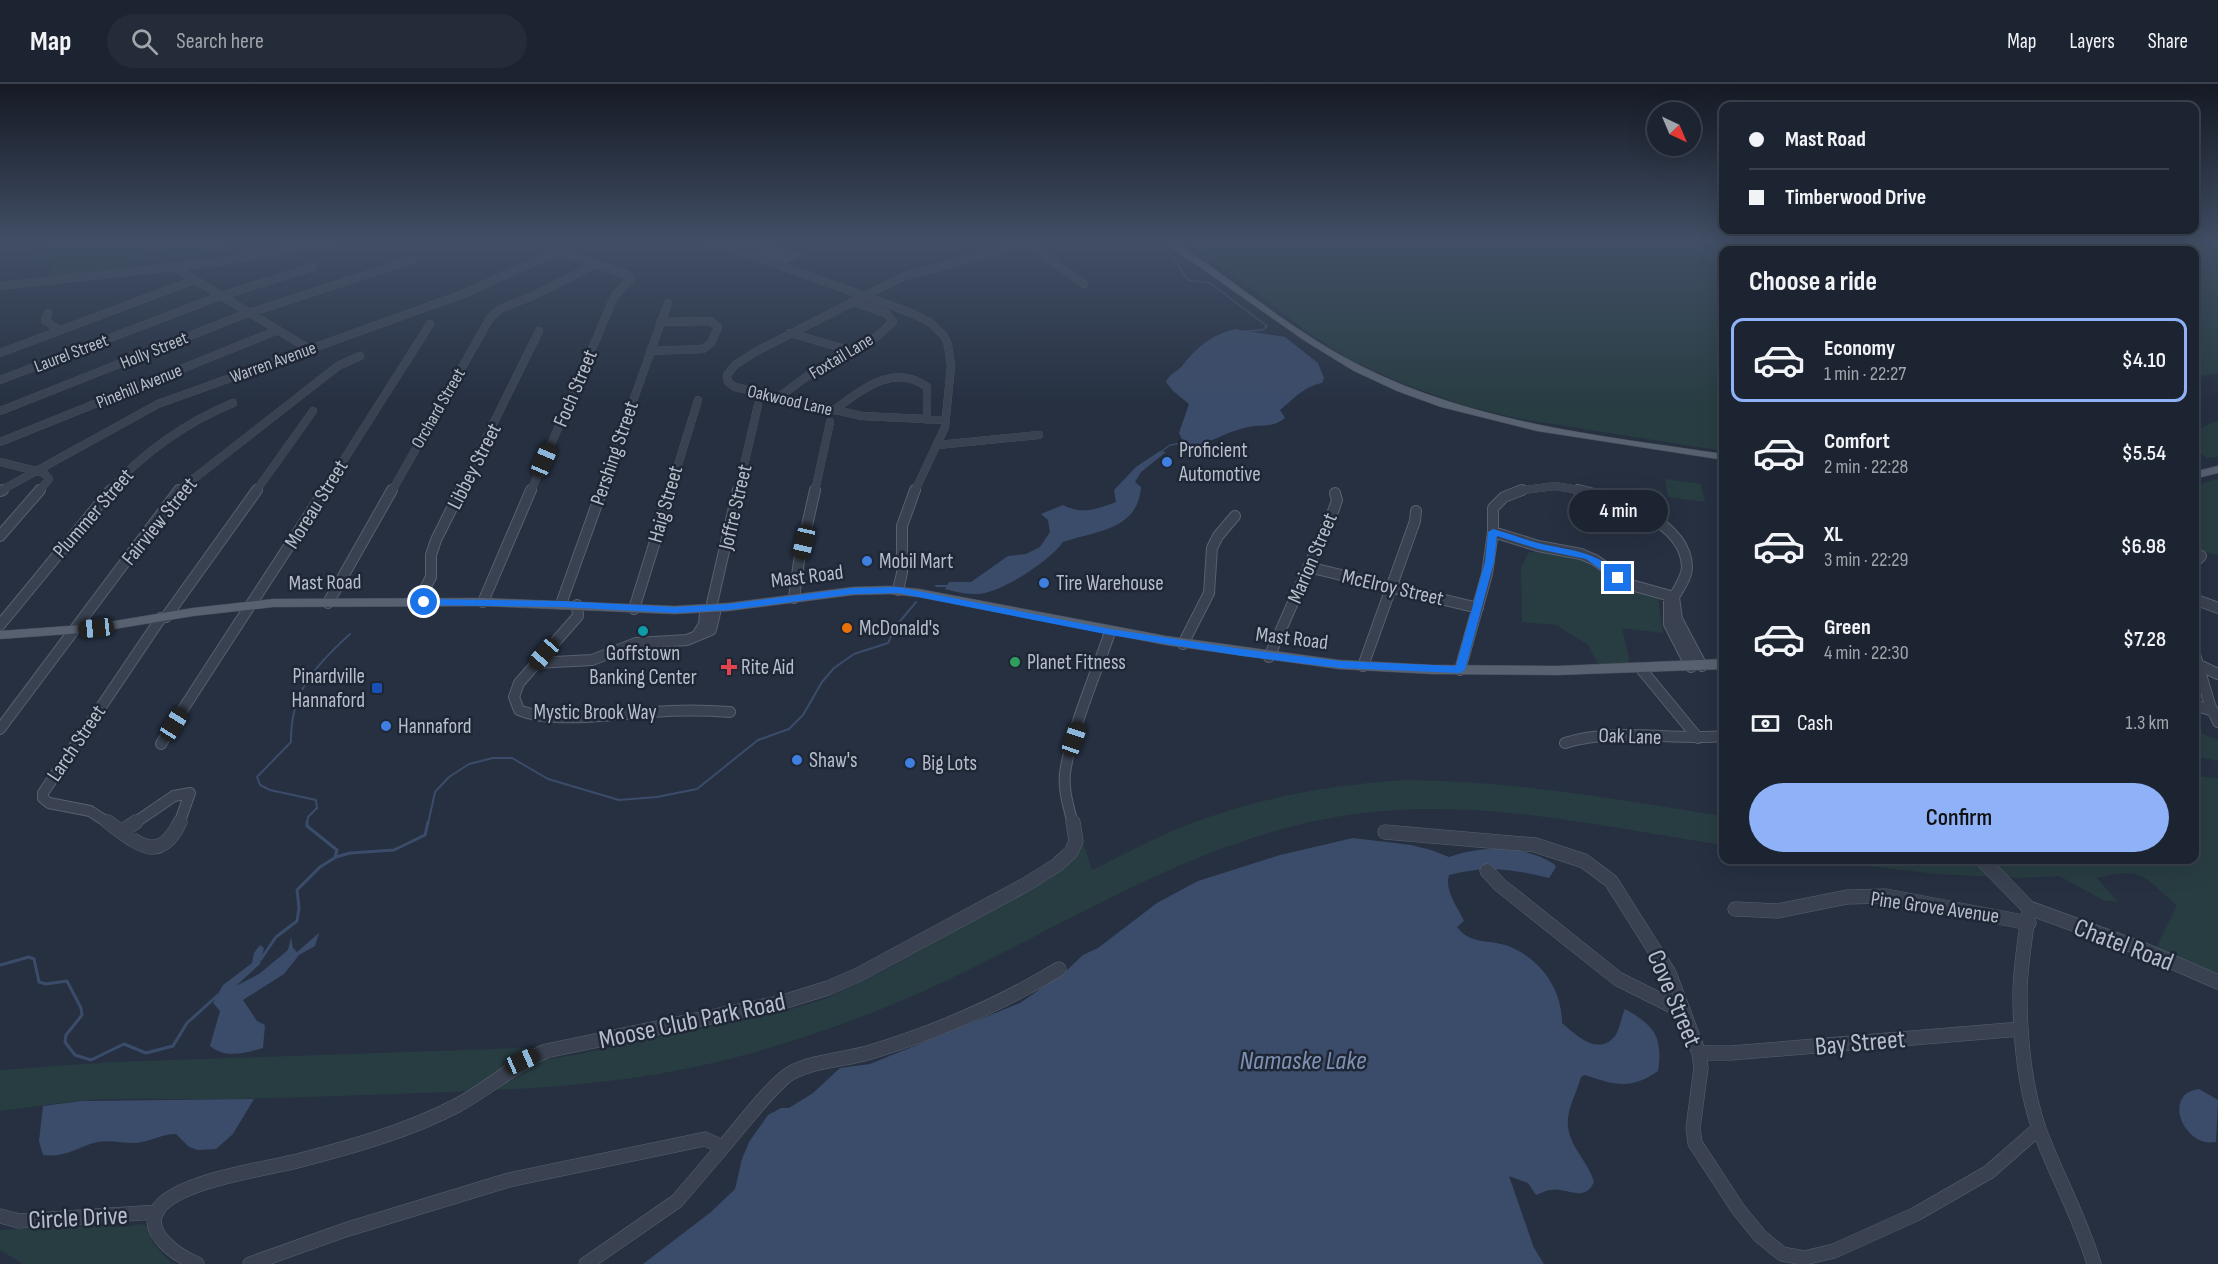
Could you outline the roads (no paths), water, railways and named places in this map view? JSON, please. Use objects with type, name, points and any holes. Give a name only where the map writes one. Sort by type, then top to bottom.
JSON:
[{"type":"main road","points":[[1245,295],[1331,354],[1369,375],[1446,405],[1512,422],[1719,457]]},
{"type":"main road","points":[[2199,475],[2218,469]]},
{"type":"main road","name":"Mast Road","points":[[0,635],[74,630],[249,605],[483,602],[634,609],[711,608],[853,591],[898,590],[1183,644],[1269,657],[1363,666],[1460,670],[1642,670],[1719,665]]},
{"type":"street","points":[[0,353],[153,295]]},
{"type":"street","name":"Laurel Street","points":[[0,380],[223,295]]},
{"type":"street","name":"Holly Street","points":[[0,411],[248,313],[304,295]]},
{"type":"street","name":"Warren Avenue","points":[[0,490],[158,404],[458,295]]},
{"type":"street","name":"Orchard Street","points":[[328,603],[490,318],[500,309],[535,295]]},
{"type":"street","name":"Foch Street","points":[[483,602],[615,295]]},
{"type":"street","points":[[220,296],[309,349]]},
{"type":"street","name":"Oakwood Lane","points":[[863,296],[739,362],[727,375],[728,382],[735,387],[874,418],[946,420]]},
{"type":"street","points":[[863,296],[918,316],[939,329],[946,337],[951,357],[946,420],[938,445],[903,519],[902,579],[898,590]]},
{"type":"street","name":"Foxtail Lane","points":[[779,397],[810,374],[876,337],[893,320],[887,314],[852,301]]},
{"type":"street","name":"Pershing Street","points":[[561,604],[668,303]]},
{"type":"street","points":[[48,313],[45,318],[46,322],[58,330]]},
{"type":"street","points":[[650,351],[707,348],[718,327],[716,323],[660,322]]},
{"type":"street","name":"Moreau Street","points":[[161,744],[430,324]]},
{"type":"street","name":"Pinehill Avenue","points":[[0,442],[278,330]]},
{"type":"street","name":"Libbey Street","points":[[418,602],[430,577],[431,555],[436,540],[539,331]]},
{"type":"street","points":[[790,333],[852,351]]},
{"type":"street","name":"Fairview Street","points":[[0,729],[186,482],[338,366],[360,356]]},
{"type":"street","points":[[834,410],[882,380],[907,376],[927,387],[927,420]]},
{"type":"street","name":"Haig Street","points":[[634,609],[698,400]]},
{"type":"street","name":"Plummer Street","points":[[0,625],[128,469],[206,414],[233,403]]},
{"type":"street","name":"Joffre Street","points":[[711,608],[758,405]]},
{"type":"street","name":"Larch Street","points":[[121,832],[174,796],[190,793],[174,835],[165,844],[148,849],[121,832],[90,811],[49,803],[45,800],[43,793],[164,617],[313,411]]},
{"type":"street","points":[[794,598],[799,561],[830,422]]},
{"type":"street","points":[[938,445],[1039,435]]},
{"type":"street","points":[[0,462],[46,474],[49,479],[0,536]]},
{"type":"street","points":[[1460,670],[1490,562],[1493,507],[1513,493],[1547,486],[1572,488],[1593,493],[1646,515],[1673,535],[1683,551],[1687,566],[1685,577],[1671,597]]},
{"type":"street","name":"Marion Street","points":[[1269,657],[1337,500],[1335,493]]},
{"type":"street","points":[[1363,666],[1415,521],[1416,511]]},
{"type":"street","points":[[1183,644],[1209,593],[1212,548],[1218,536],[1235,516]]},
{"type":"street","points":[[1493,532],[1538,546],[1573,551],[1590,557],[1624,581],[1671,597]]},
{"type":"street","name":"McElroy Street","points":[[1308,567],[1478,608]]},
{"type":"street","points":[[1671,597],[1696,667]]},
{"type":"street","points":[[2199,601],[2218,608]]},
{"type":"street","name":"Mystic Brook Way","points":[[577,605],[578,616],[519,683],[514,697],[516,706],[530,715],[600,716],[694,710],[730,712]]},
{"type":"street","points":[[536,663],[592,660],[636,643],[687,640],[697,636],[711,630],[716,613],[711,608],[705,613],[704,624],[697,636]]},
{"type":"street","name":"Moose Club Park Road","points":[[157,1212],[169,1198],[192,1188],[325,1154],[419,1124],[457,1106],[522,1061],[546,1051],[783,1002],[828,988],[860,974],[1025,885],[1057,865],[1074,847],[1076,833],[1067,800],[1065,775],[1074,739],[1110,632]]},
{"type":"street","points":[[2199,661],[2218,722]]},
{"type":"street","points":[[2201,666],[2218,674]]},
{"type":"street","points":[[1642,670],[1698,738]]},
{"type":"street","name":"Oak Lane","points":[[1564,743],[1598,733],[1698,738],[1719,736]]},
{"type":"street","name":"Cove Street","points":[[1384,832],[1522,843],[1562,852],[1593,866],[1611,881],[1649,937],[1669,973],[1699,1053],[1701,1068],[1693,1128],[1695,1143],[1708,1166],[1749,1223],[1774,1249],[1789,1257],[1804,1258],[1834,1251],[1916,1214],[1989,1172],[2039,1128]]},
{"type":"street","points":[[1986,864],[2029,908],[2020,992],[2021,1029],[2039,1128],[2085,1233],[2094,1264]]},
{"type":"street","points":[[1487,871],[1500,885],[1611,974],[1684,1012]]},
{"type":"street","name":"Pine Grove Avenue","points":[[1735,909],[1778,910],[1847,897],[1886,896],[2029,923]]},
{"type":"street","name":"Chatel Road","points":[[2029,908],[2142,949],[2218,982]]},
{"type":"street","points":[[586,1264],[676,1201],[778,1084],[791,1073],[896,1044],[1021,992],[1059,969]]},
{"type":"street","name":"Bay Street","points":[[1699,1053],[1731,1053],[2021,1029]]},
{"type":"street","points":[[259,1263],[345,1230],[509,1180],[705,1139],[723,1147]]},
{"type":"street","points":[[157,1212],[156,1227],[162,1239],[177,1254],[197,1264]]},
{"type":"street","name":"Circle Drive","points":[[0,1215],[19,1221],[157,1212]]},
{"type":"water","points":[[1235,329],[1285,337],[1318,363],[1324,378],[1322,383],[1304,390],[1280,410],[1285,418],[1276,423],[1240,429],[1203,443],[1185,446],[1179,433],[1189,404],[1166,382],[1205,343]]},
{"type":"water","points":[[1160,451],[1166,452],[1141,472],[1135,482],[1141,487],[1138,502],[1132,513],[1123,521],[1101,531],[1063,542],[1036,567],[999,588],[977,594],[945,589],[949,582],[971,582],[1008,556],[1026,554],[1040,547],[1050,532],[1048,520],[1041,514],[1063,505],[1083,510],[1096,509],[1116,502],[1114,490],[1136,467]]},
{"type":"water","name":"Namaske Lake","points":[[1353,838],[1411,845],[1449,857],[1475,850],[1516,850],[1554,864],[1556,867],[1549,878],[1499,869],[1475,870],[1449,875],[1448,887],[1464,921],[1457,927],[1468,937],[1508,946],[1540,967],[1554,987],[1561,1010],[1562,1023],[1587,1042],[1602,1045],[1615,1036],[1625,1009],[1644,1021],[1655,1034],[1659,1049],[1658,1071],[1648,1077],[1622,1084],[1585,1075],[1581,1077],[1570,1108],[1568,1127],[1572,1141],[1592,1175],[1594,1182],[1587,1191],[1580,1193],[1554,1190],[1536,1195],[1528,1183],[1509,1176],[1534,1248],[1544,1264],[643,1264],[711,1212],[735,1189],[742,1159],[749,1142],[768,1115],[781,1108],[789,1108],[813,1093],[840,1068],[870,1064],[1020,1003],[1157,903],[1198,881],[1280,855]]},
{"type":"water","points":[[319,933],[315,946],[299,955],[284,974],[243,1000],[257,1021],[265,1025],[263,1048],[229,1054],[210,1046],[220,1011],[213,1003],[223,985],[252,963],[254,953],[260,945],[264,948],[260,964],[236,986],[259,974],[288,950],[291,937],[293,948],[297,952]]},
{"type":"water","points":[[2199,1089],[2218,1100],[2216,1142],[2205,1142],[2194,1137],[2181,1120],[2179,1110],[2181,1100],[2188,1093]]},
{"type":"water","points":[[254,1099],[233,1134],[216,1149],[198,1150],[189,1147],[176,1134],[135,1143],[98,1142],[50,1156],[43,1155],[39,1141],[43,1106],[82,1101]]},
{"type":"waterway","points":[[1226,295],[1267,326],[1263,330],[1247,331]]},
{"type":"waterway","points":[[1162,451],[1170,445],[1184,443]]},
{"type":"waterway","points":[[936,586],[949,586]]},
{"type":"waterway","points":[[428,824],[435,792],[449,777],[469,764],[493,758],[512,758],[548,779],[619,800],[657,797],[697,789],[758,740],[789,729],[803,715],[822,682],[834,668],[854,654],[888,643],[896,626],[916,602]]},
{"type":"waterway","points":[[307,824],[308,817],[317,808],[316,800],[270,790],[260,785],[257,777],[291,742],[295,709],[307,681],[326,657],[350,634]]},
{"type":"waterway","points":[[261,959],[276,937],[297,921],[299,908],[297,890],[320,867],[336,857],[350,853],[394,850],[425,835],[428,822]]},
{"type":"waterway","points":[[307,824],[337,850],[335,857]]},
{"type":"waterway","points":[[0,965],[29,957],[34,959],[39,982],[46,984],[67,981],[81,1008],[82,1015],[66,1035],[65,1042],[75,1055],[91,1060],[124,1044],[146,1053],[173,1046],[187,1023],[218,995]]},
{"type":"place","name":"Proficient Automotive","points":[[1167,462]]},
{"type":"place","name":"Mobil Mart","points":[[867,561]]},
{"type":"place","name":"Tire Warehouse","points":[[1044,583]]},
{"type":"place","name":"McDonald's","points":[[847,628]]},
{"type":"place","name":"Goffstown Banking Center","points":[[643,631]]},
{"type":"place","name":"Planet Fitness","points":[[1015,662]]},
{"type":"place","name":"Rite Aid","points":[[729,667]]},
{"type":"place","name":"Pinardville Hannaford","points":[[377,688]]},
{"type":"place","name":"Hannaford","points":[[386,726]]},
{"type":"place","name":"Shaw's","points":[[797,760]]},
{"type":"place","name":"Big Lots","points":[[910,763]]}]
